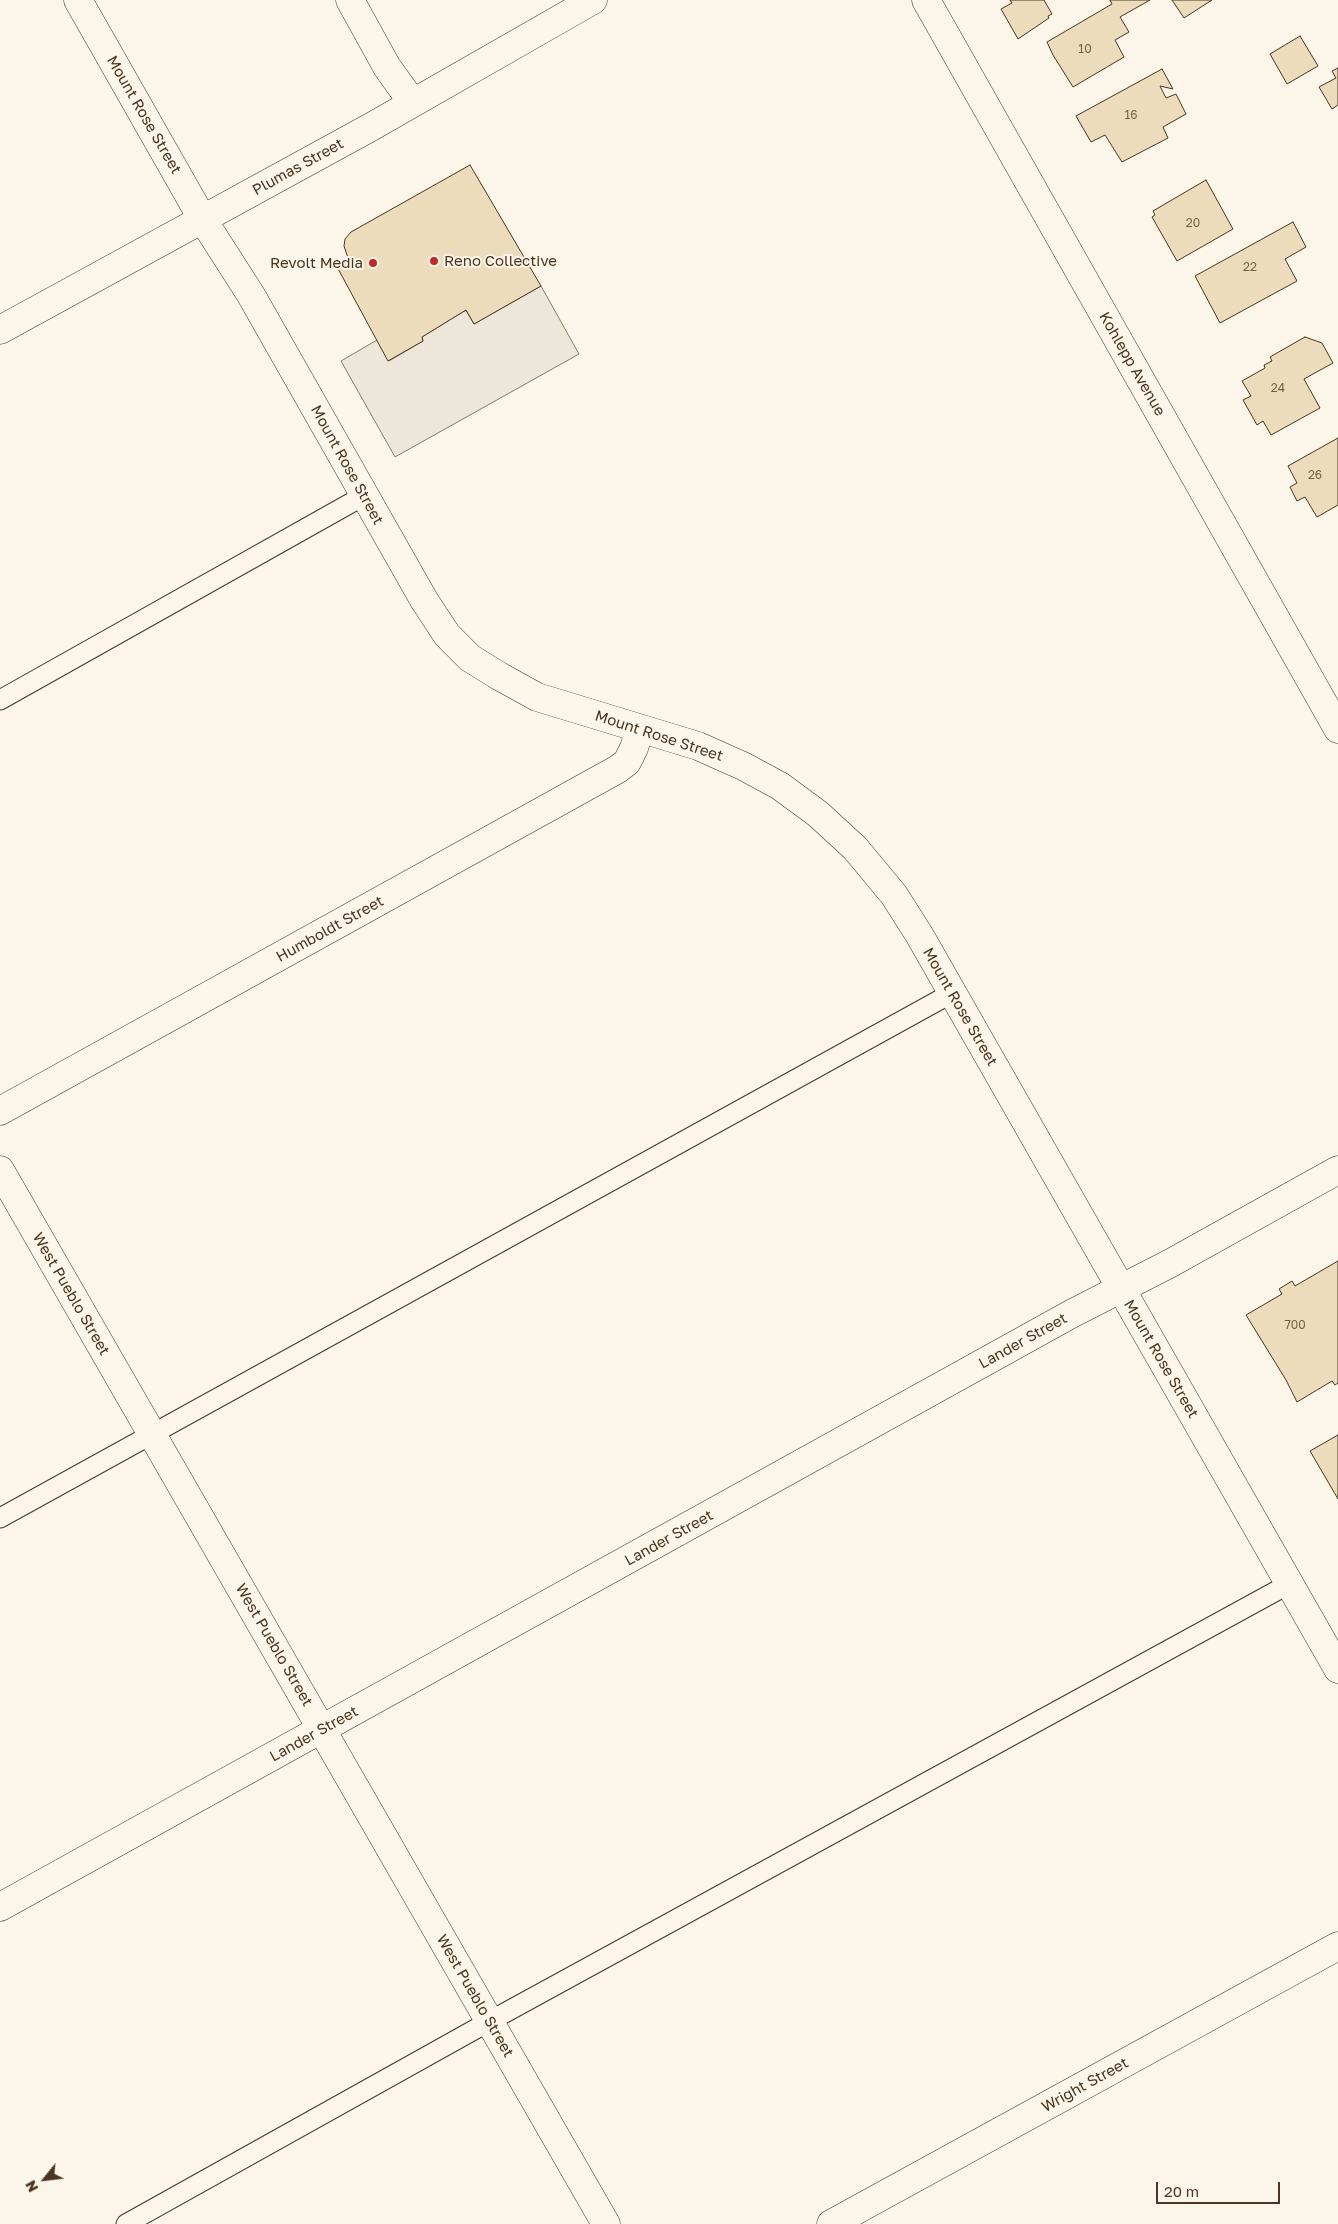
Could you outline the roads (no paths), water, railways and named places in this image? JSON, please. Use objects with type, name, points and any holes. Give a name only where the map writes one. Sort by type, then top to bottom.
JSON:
[{"type":"street","name":"Mount Rose Street","points":[[78,0],[203,220],[251,295],[424,600],[447,634],[470,658],[538,697],[698,746],[743,766],[780,786],[818,814],[855,848],[894,895],[920,936],[1338,1669]]},
{"type":"street","points":[[350,0],[387,67],[412,102]]},
{"type":"street","name":"Plumas Street","points":[[0,330],[203,220],[593,0]]},
{"type":"street","name":"Kohlepp Avenue","points":[[926,0],[1338,729]]},
{"type":"street","name":"Humboldt Street","points":[[0,1111],[618,769],[627,762],[640,729]]},
{"type":"street","name":"West Pueblo Street","points":[[0,1170],[606,2224]]},
{"type":"street","name":"Lander Street","points":[[0,1907],[1338,1170]]},
{"type":"street","name":"Wright Street","points":[[831,2224],[1338,1946]]},
{"type":"lane","points":[[0,700],[364,495]]},
{"type":"lane","points":[[0,1518],[952,993]]},
{"type":"lane","points":[[126,2224],[1289,1584]]},
{"type":"place","name":"Reno Collective","points":[[434,261]]},
{"type":"place","name":"Revolt Media","points":[[373,263]]}]
